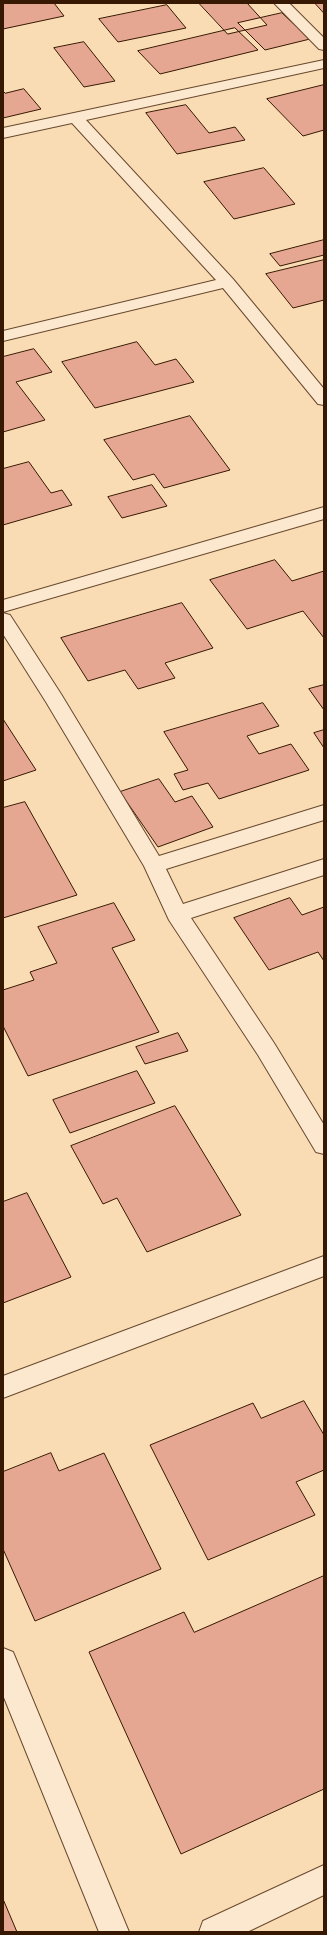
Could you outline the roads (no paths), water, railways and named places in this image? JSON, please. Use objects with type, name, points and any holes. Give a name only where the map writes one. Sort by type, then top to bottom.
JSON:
[{"type":"street","points":[[281,3],[324,46]]},
{"type":"street","points":[[3,133],[324,64]]},
{"type":"street","points":[[75,117],[227,282],[324,400]]},
{"type":"street","points":[[3,336],[227,282]]},
{"type":"street","points":[[3,606],[324,513]]},
{"type":"street","points":[[3,619],[54,699],[154,865],[177,914],[266,1049],[324,1145]]},
{"type":"street","points":[[154,865],[324,812]]},
{"type":"street","points":[[177,914],[324,867]]},
{"type":"street","points":[[3,1386],[324,1266]]},
{"type":"street","points":[[3,1661],[114,1932]]},
{"type":"street","points":[[214,1932],[324,1880]]}]
